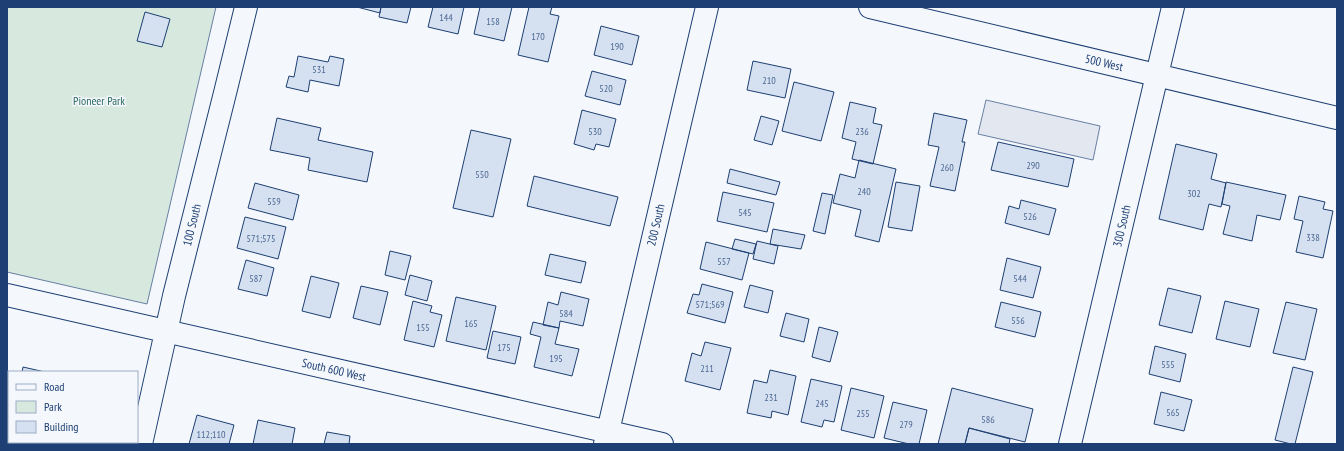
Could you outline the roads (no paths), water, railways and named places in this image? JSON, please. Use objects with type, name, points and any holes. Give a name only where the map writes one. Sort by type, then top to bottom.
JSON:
[{"type":"street","name":"100 South","points":[[141,444],[166,332],[246,7]]},
{"type":"street","name":"200 South","points":[[607,438],[708,7]]},
{"type":"street","name":"500 West","points":[[870,7],[1337,118]]},
{"type":"street","name":"300 South","points":[[1070,444],[1174,7]]},
{"type":"street","name":"South 600 West","points":[[7,295],[607,438],[662,444]]},
{"type":"park label","name":"Pioneer Park","points":[[99,101]]}]
